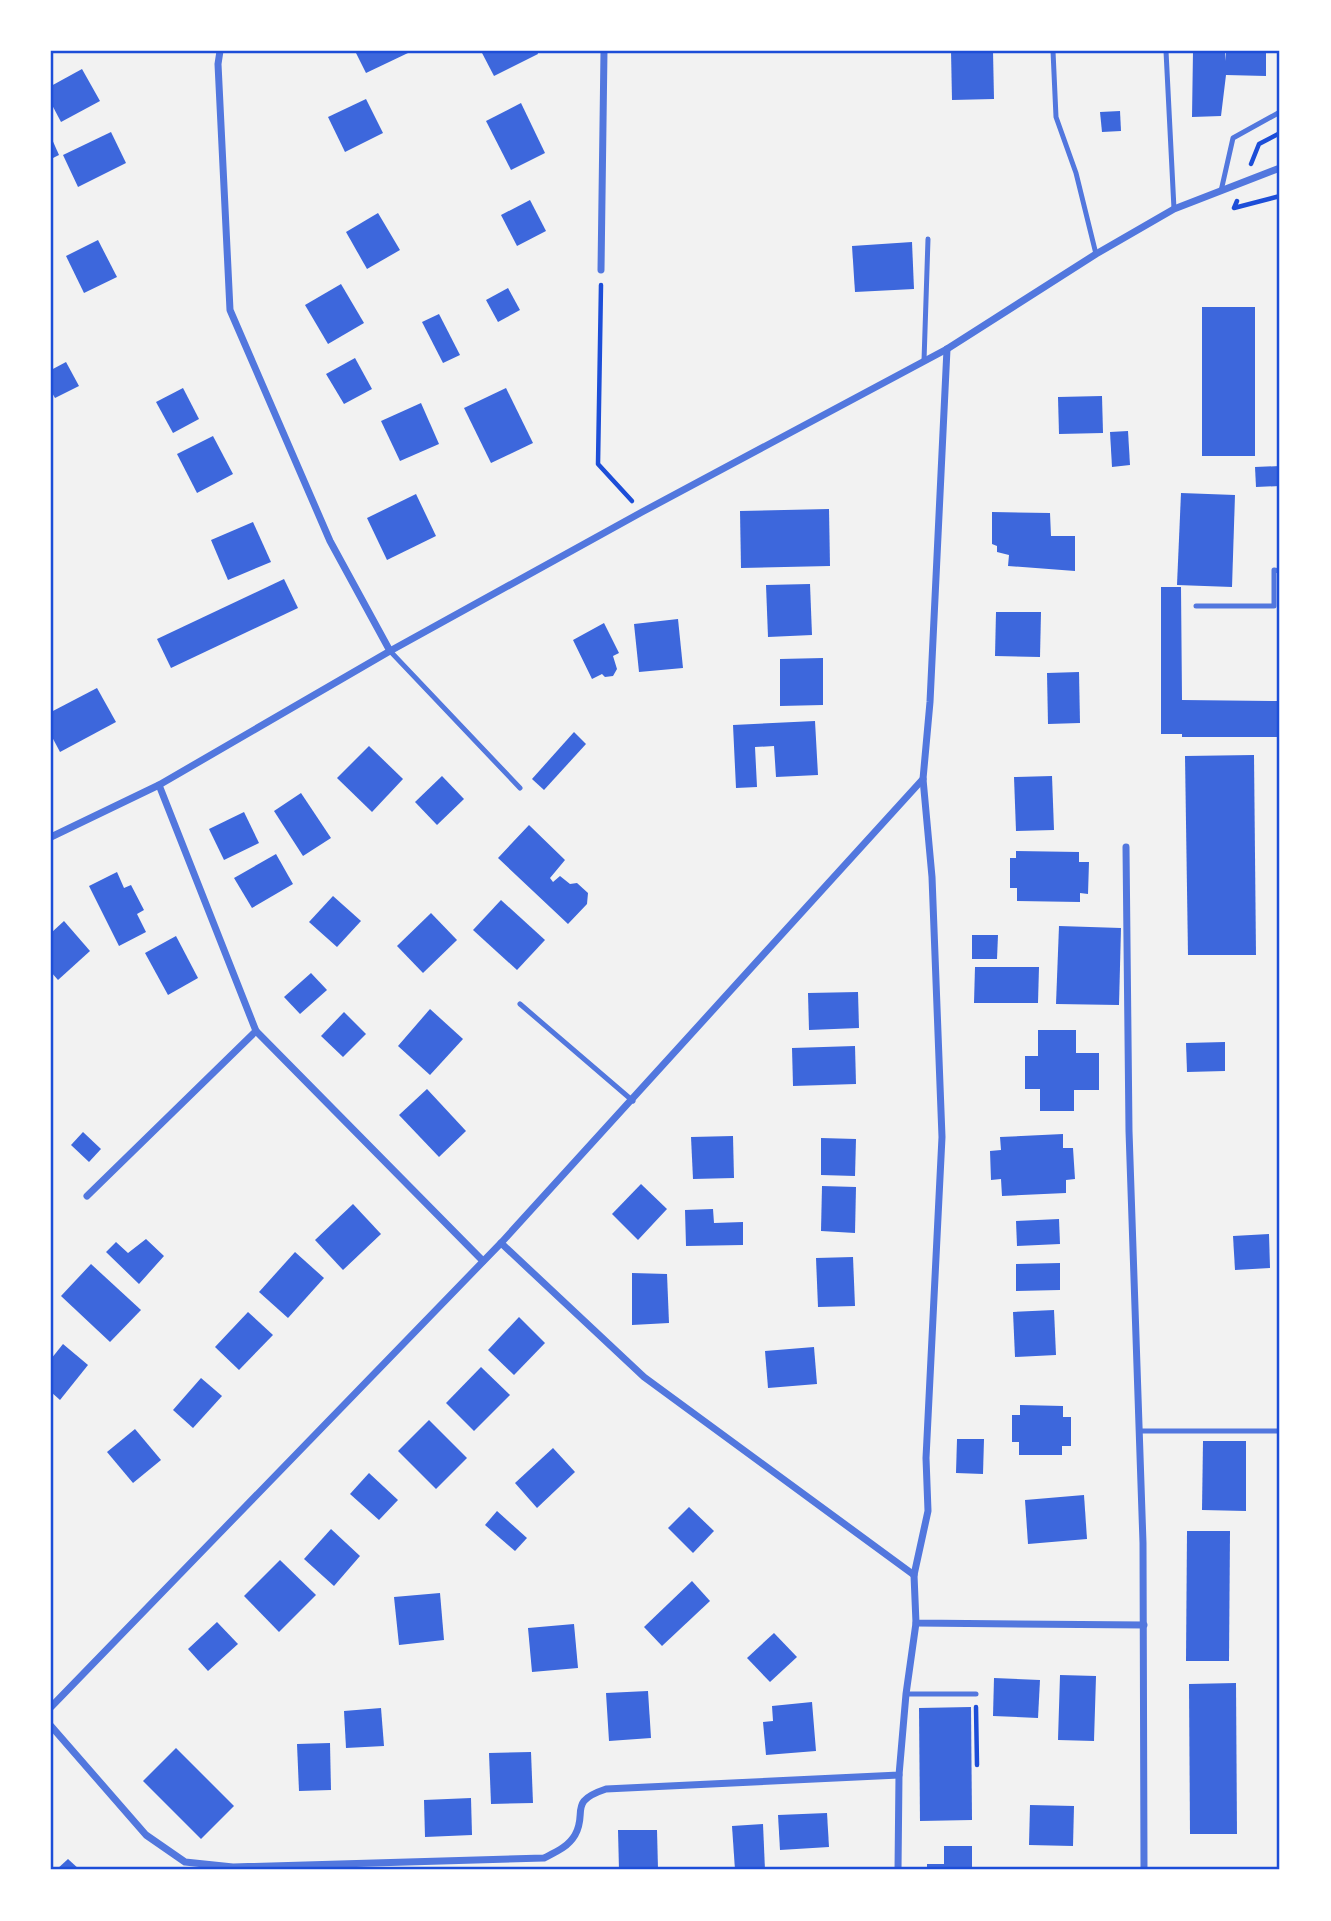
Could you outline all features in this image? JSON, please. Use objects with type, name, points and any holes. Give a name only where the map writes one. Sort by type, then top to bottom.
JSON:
[{"type":"street","points":[[220,51],[218,64],[230,310],[330,541],[390,651]]},
{"type":"street","points":[[601,271],[604,51]]},
{"type":"street","points":[[51,837],[159,785],[390,651],[947,349],[1096,254],[1174,209],[1280,168]]},
{"type":"street","points":[[898,1870],[899,1775],[906,1693],[916,1623],[914,1575],[928,1511],[926,1458],[942,1137],[932,877],[923,779],[930,702],[947,349]]},
{"type":"street","points":[[51,1707],[501,1244],[923,779]]},
{"type":"street","points":[[159,785],[256,1031],[484,1262]]},
{"type":"street","points":[[1126,847],[1129,1132],[1144,1625],[1144,1870]]},
{"type":"street","points":[[87,1196],[256,1031]]},
{"type":"street","points":[[501,1244],[644,1377],[914,1575]]},
{"type":"street","points":[[916,1623],[1144,1625]]},
{"type":"street","points":[[51,1726],[146,1835],[185,1862],[233,1867],[544,1858],[563,1849],[576,1834],[580,1808],[590,1795],[606,1789],[899,1775]]},
{"type":"lane","points":[[1053,51],[1056,117],[1076,173],[1096,254]]},
{"type":"lane","points":[[1166,51],[1174,209]]},
{"type":"lane","points":[[1221,191],[1233,138],[1280,112]]},
{"type":"lane","points":[[924,360],[928,239]]},
{"type":"lane","points":[[1196,606],[1274,606],[1274,570],[1280,570]]},
{"type":"lane","points":[[390,651],[520,788]]},
{"type":"lane","points":[[520,1004],[633,1101]]},
{"type":"lane","points":[[1140,1431],[1280,1431]]},
{"type":"lane","points":[[906,1693],[976,1694]]},
{"type":"path","points":[[601,271],[598,464],[642,512]]},
{"type":"path","points":[[976,1694],[977,1765]]},
{"type":"building","points":[[355,51],[406,51],[408,53],[366,73]]},
{"type":"building","points":[[481,51],[537,51],[538,54],[494,76]]},
{"type":"building","points":[[951,51],[993,51],[994,99],[952,100]]},
{"type":"building","points":[[1193,51],[1225,51],[1226,61],[1226,51],[1266,51],[1266,76],[1226,75],[1221,116],[1192,117]]},
{"type":"building","points":[[82,69],[100,101],[61,122],[51,103],[51,86]]},
{"type":"building","points":[[366,99],[383,133],[345,152],[328,117]]},
{"type":"building","points":[[521,103],[545,153],[511,170],[486,121]]},
{"type":"building","points":[[1120,111],[1121,131],[1102,132],[1100,112]]},
{"type":"building","points":[[111,132],[126,163],[78,187],[63,155]]},
{"type":"building","points":[[51,137],[59,155],[51,159]]},
{"type":"building","points":[[530,200],[546,231],[517,246],[501,215]]},
{"type":"building","points":[[378,213],[400,250],[367,269],[346,232]]},
{"type":"building","points":[[98,240],[117,277],[84,293],[66,256]]},
{"type":"building","points":[[912,242],[914,289],[855,292],[852,246]]},
{"type":"building","points":[[341,284],[364,323],[328,344],[305,305]]},
{"type":"building","points":[[508,288],[520,310],[498,322],[486,300]]},
{"type":"building","points":[[1202,307],[1255,307],[1255,456],[1202,456]]},
{"type":"building","points":[[439,314],[460,355],[443,363],[422,322]]},
{"type":"building","points":[[355,358],[372,389],[344,404],[326,374]]},
{"type":"building","points":[[66,362],[79,386],[55,398],[51,391],[51,370]]},
{"type":"building","points":[[183,388],[199,419],[173,433],[156,402]]},
{"type":"building","points":[[506,388],[533,443],[491,463],[464,408]]},
{"type":"building","points":[[1102,396],[1103,433],[1059,434],[1058,397]]},
{"type":"building","points":[[421,403],[439,444],[400,461],[381,421]]},
{"type":"building","points":[[1128,431],[1130,465],[1112,467],[1110,432]]},
{"type":"building","points":[[213,436],[233,474],[197,493],[177,454]]},
{"type":"building","points":[[1280,466],[1280,486],[1256,487],[1255,467]]},
{"type":"building","points":[[1181,493],[1235,495],[1232,587],[1177,585]]},
{"type":"building","points":[[416,494],[436,536],[387,560],[367,518]]},
{"type":"building","points":[[829,509],[830,566],[741,568],[740,511]]},
{"type":"building","points":[[992,512],[1050,513],[1051,536],[1075,536],[1075,571],[1008,566],[1009,555],[997,552],[997,546],[992,544]]},
{"type":"building","points":[[253,522],[271,562],[228,580],[211,540]]},
{"type":"building","points":[[284,579],[298,608],[171,668],[157,639]]},
{"type":"building","points":[[810,584],[812,635],[768,637],[766,585]]},
{"type":"building","points":[[1161,587],[1181,587],[1182,700],[1280,701],[1280,737],[1182,737],[1182,734],[1161,734]]},
{"type":"building","points":[[996,612],[1041,612],[1040,657],[995,656]]},
{"type":"building","points":[[678,619],[683,668],[639,672],[634,624]]},
{"type":"building","points":[[604,623],[619,653],[613,656],[617,669],[613,676],[605,677],[602,674],[592,679],[573,640]]},
{"type":"building","points":[[823,658],[823,705],[780,706],[780,659]]},
{"type":"building","points":[[1079,672],[1080,723],[1048,724],[1047,673]]},
{"type":"building","points":[[97,688],[116,722],[60,752],[51,735],[51,712]]},
{"type":"building","points":[[815,721],[818,775],[776,777],[774,746],[755,747],[757,787],[736,788],[733,725]]},
{"type":"building","points":[[574,732],[586,744],[544,790],[532,779]]},
{"type":"building","points":[[369,746],[403,779],[372,812],[337,778]]},
{"type":"building","points":[[1254,755],[1256,955],[1188,955],[1185,756]]},
{"type":"building","points":[[442,776],[464,799],[437,825],[415,802]]},
{"type":"building","points":[[1052,776],[1054,830],[1016,831],[1014,777]]},
{"type":"building","points":[[301,793],[331,838],[303,856],[274,811]]},
{"type":"building","points":[[244,812],[259,843],[224,860],[209,829]]},
{"type":"building","points":[[529,825],[565,860],[550,878],[553,882],[560,876],[570,884],[577,883],[588,893],[587,904],[568,924],[498,858]]},
{"type":"building","points":[[1016,851],[1079,852],[1079,862],[1089,862],[1088,894],[1080,893],[1080,902],[1017,901],[1017,888],[1010,888],[1010,858],[1016,858]]},
{"type":"building","points":[[276,854],[293,884],[252,908],[234,878]]},
{"type":"building","points":[[117,872],[124,888],[131,885],[144,910],[137,914],[146,932],[119,946],[89,886]]},
{"type":"building","points":[[333,896],[361,921],[337,947],[309,922]]},
{"type":"building","points":[[501,900],[545,940],[517,970],[473,930]]},
{"type":"building","points":[[431,913],[457,940],[423,973],[397,946]]},
{"type":"building","points":[[64,921],[90,951],[58,980],[51,972],[51,933]]},
{"type":"building","points":[[1059,926],[1121,928],[1119,1005],[1056,1004]]},
{"type":"building","points":[[972,935],[998,935],[997,959],[972,959]]},
{"type":"building","points":[[176,936],[198,978],[168,995],[145,953]]},
{"type":"building","points":[[975,967],[1039,967],[1038,1003],[974,1003]]},
{"type":"building","points":[[311,973],[327,990],[300,1014],[284,997]]},
{"type":"building","points":[[858,992],[859,1028],[809,1030],[808,993]]},
{"type":"building","points":[[430,1009],[463,1039],[430,1075],[398,1046]]},
{"type":"building","points":[[344,1012],[366,1034],[343,1057],[321,1036]]},
{"type":"building","points":[[1038,1030],[1076,1030],[1076,1053],[1099,1053],[1099,1090],[1074,1090],[1074,1111],[1040,1111],[1040,1089],[1025,1089],[1025,1056],[1038,1056]]},
{"type":"building","points":[[1225,1042],[1225,1071],[1187,1072],[1186,1043]]},
{"type":"building","points":[[855,1046],[856,1084],[793,1086],[792,1048]]},
{"type":"building","points":[[427,1089],[466,1131],[439,1157],[399,1115]]},
{"type":"building","points":[[83,1132],[101,1149],[89,1162],[71,1145]]},
{"type":"building","points":[[1063,1134],[1063,1148],[1073,1148],[1075,1179],[1066,1180],[1066,1193],[1002,1196],[1001,1179],[991,1180],[990,1151],[1001,1150],[1000,1137]]},
{"type":"building","points":[[733,1136],[734,1178],[693,1179],[691,1137]]},
{"type":"building","points":[[821,1138],[856,1139],[855,1176],[821,1175]]},
{"type":"building","points":[[641,1184],[667,1209],[638,1240],[612,1214]]},
{"type":"building","points":[[822,1186],[856,1187],[855,1233],[821,1231]]},
{"type":"building","points":[[353,1204],[381,1234],[343,1270],[315,1240]]},
{"type":"building","points":[[713,1209],[714,1223],[743,1222],[743,1245],[686,1246],[685,1210]]},
{"type":"building","points":[[1059,1219],[1060,1244],[1017,1246],[1016,1221]]},
{"type":"building","points":[[1269,1234],[1270,1268],[1235,1270],[1233,1236]]},
{"type":"building","points":[[146,1239],[164,1256],[139,1284],[106,1252],[116,1242],[128,1253]]},
{"type":"building","points":[[295,1252],[324,1278],[288,1318],[259,1292]]},
{"type":"building","points":[[853,1257],[855,1306],[818,1307],[816,1258]]},
{"type":"building","points":[[1060,1263],[1060,1290],[1016,1291],[1016,1264]]},
{"type":"building","points":[[91,1264],[141,1310],[110,1342],[61,1296]]},
{"type":"building","points":[[632,1273],[667,1274],[669,1323],[632,1325]]},
{"type":"building","points":[[1054,1310],[1056,1355],[1015,1357],[1013,1312]]},
{"type":"building","points":[[248,1312],[273,1335],[239,1370],[215,1347]]},
{"type":"building","points":[[519,1317],[545,1343],[514,1375],[488,1350]]},
{"type":"building","points":[[63,1344],[88,1365],[60,1400],[51,1392],[51,1359]]},
{"type":"building","points":[[814,1347],[817,1384],[768,1388],[765,1351]]},
{"type":"building","points":[[481,1367],[510,1395],[474,1431],[446,1403]]},
{"type":"building","points":[[201,1378],[222,1396],[193,1428],[173,1410]]},
{"type":"building","points":[[1020,1405],[1063,1406],[1063,1417],[1071,1417],[1071,1446],[1062,1446],[1062,1455],[1019,1455],[1019,1442],[1012,1442],[1012,1415],[1020,1415]]},
{"type":"building","points":[[429,1420],[467,1458],[436,1489],[398,1451]]},
{"type":"building","points":[[135,1429],[161,1460],[133,1483],[107,1452]]},
{"type":"building","points":[[957,1439],[984,1439],[983,1474],[956,1473]]},
{"type":"building","points":[[1203,1441],[1246,1441],[1246,1511],[1202,1510]]},
{"type":"building","points":[[553,1448],[575,1472],[537,1508],[515,1483]]},
{"type":"building","points":[[369,1473],[398,1500],[379,1520],[350,1494]]},
{"type":"building","points":[[1084,1495],[1087,1539],[1028,1544],[1025,1500]]},
{"type":"building","points":[[689,1507],[714,1531],[693,1553],[668,1528]]},
{"type":"building","points":[[497,1511],[527,1538],[515,1551],[485,1525]]},
{"type":"building","points":[[331,1529],[360,1556],[334,1586],[304,1559]]},
{"type":"building","points":[[1187,1531],[1230,1531],[1229,1661],[1186,1661]]},
{"type":"building","points":[[280,1560],[316,1595],[279,1632],[244,1596]]},
{"type":"building","points":[[692,1581],[710,1601],[662,1646],[644,1627]]},
{"type":"building","points":[[440,1593],[444,1640],[399,1645],[394,1597]]},
{"type":"building","points":[[217,1622],[238,1644],[208,1671],[188,1649]]},
{"type":"building","points":[[574,1624],[578,1668],[532,1672],[528,1628]]},
{"type":"building","points":[[774,1633],[797,1657],[770,1682],[747,1658]]},
{"type":"building","points":[[1060,1675],[1096,1676],[1094,1741],[1058,1740]]},
{"type":"building","points":[[994,1678],[1040,1680],[1038,1718],[993,1716]]},
{"type":"building","points":[[1236,1683],[1237,1834],[1190,1834],[1189,1684]]},
{"type":"building","points":[[648,1691],[651,1738],[609,1741],[606,1693]]},
{"type":"building","points":[[812,1702],[816,1751],[766,1755],[763,1722],[773,1721],[772,1706]]},
{"type":"building","points":[[971,1707],[972,1820],[920,1821],[919,1708]]},
{"type":"building","points":[[381,1708],[384,1746],[346,1748],[344,1711]]},
{"type":"building","points":[[330,1743],[331,1790],[299,1791],[297,1744]]},
{"type":"building","points":[[176,1748],[234,1806],[201,1839],[143,1781]]},
{"type":"building","points":[[531,1752],[533,1803],[491,1804],[489,1753]]},
{"type":"building","points":[[471,1798],[472,1835],[425,1837],[424,1800]]},
{"type":"building","points":[[1030,1805],[1074,1806],[1073,1846],[1029,1845]]},
{"type":"building","points":[[827,1813],[829,1847],[780,1850],[778,1815]]},
{"type":"building","points":[[763,1824],[765,1870],[735,1870],[732,1826]]},
{"type":"building","points":[[618,1830],[657,1830],[658,1869],[619,1870]]},
{"type":"building","points":[[944,1846],[972,1846],[972,1870],[927,1870],[927,1864],[944,1864]]},
{"type":"building","points":[[68,1859],[80,1870],[56,1870]]}]
